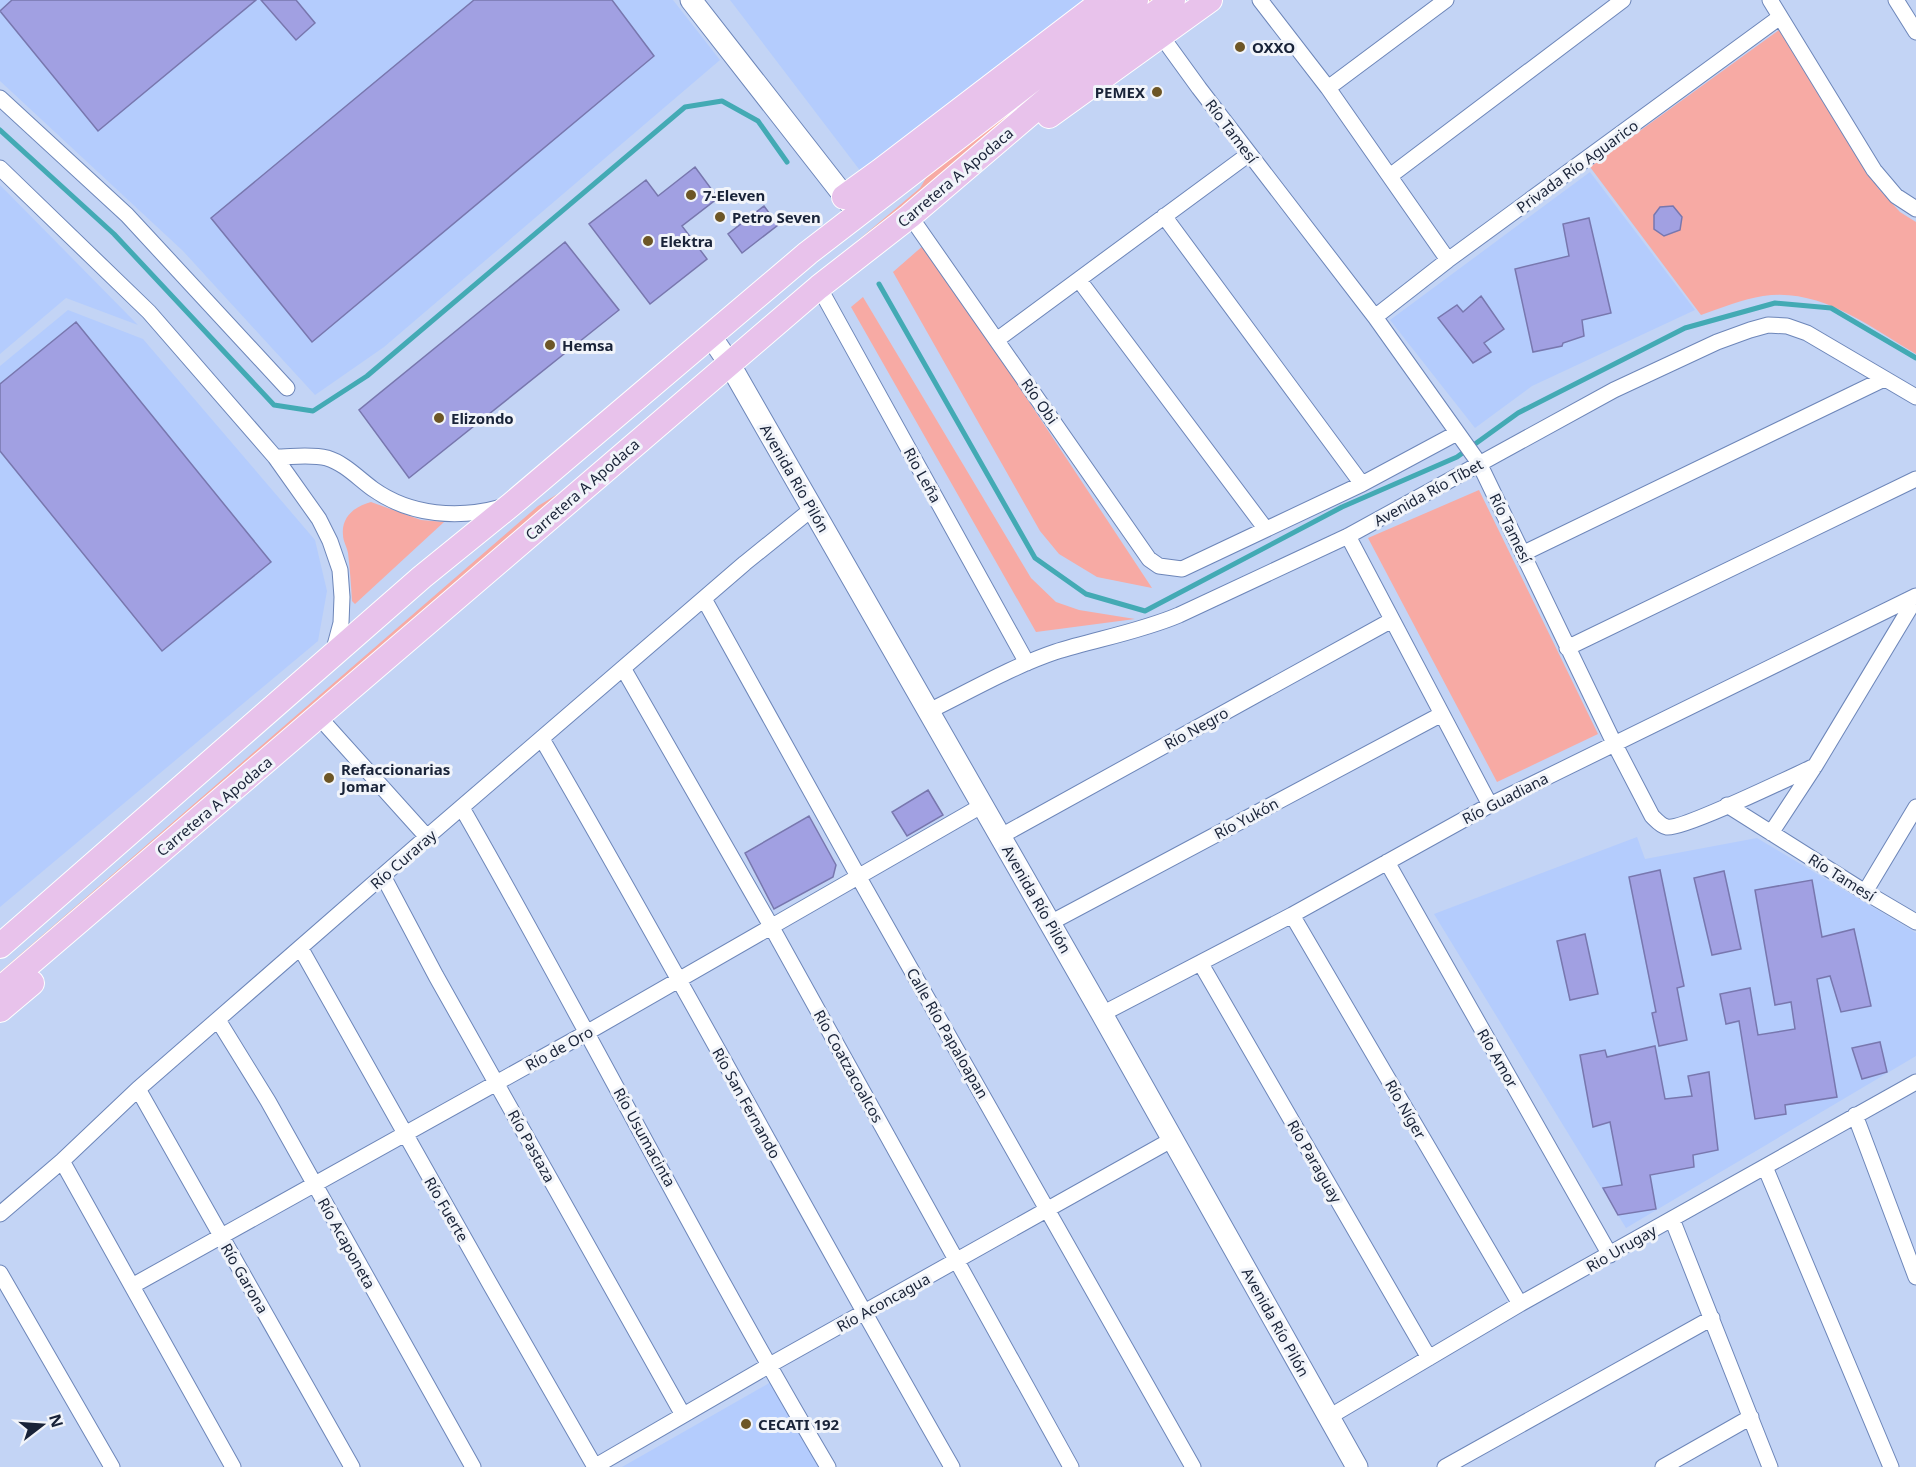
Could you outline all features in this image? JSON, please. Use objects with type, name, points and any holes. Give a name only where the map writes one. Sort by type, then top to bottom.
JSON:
[{"type":"main road","points":[[691,0],[860,215]]},
{"type":"main road","points":[[844,196],[1104,0]]},
{"type":"main road","name":"Carretera A Apodaca","points":[[0,946],[422,577],[512,504],[808,253],[1173,0]]},
{"type":"main road","points":[[1149,18],[1210,0]]},
{"type":"main road","name":"Carretera A Apodaca","points":[[0,989],[324,723],[729,363],[819,287],[910,216],[979,158],[1019,138],[1149,18]]},
{"type":"main road","name":"Avenida Río Pilón","points":[[710,335],[729,363],[1001,836],[1357,1467]]},
{"type":"main road","points":[[0,1010],[188,848],[324,723]]},
{"type":"street","points":[[1260,0],[1328,88],[1448,260]]},
{"type":"street","points":[[1328,88],[1446,0]]},
{"type":"street","points":[[1390,176],[1623,0]]},
{"type":"street","points":[[1770,0],[1874,170],[1896,196],[1914,205]]},
{"type":"street","points":[[1896,0],[1916,32]]},
{"type":"street","name":"Privada Río Aguarico","points":[[1375,316],[1780,17]]},
{"type":"street","name":"Río Tamesí","points":[[1149,18],[1249,154],[1375,316],[1477,460],[1524,553],[1567,648],[1652,816],[1668,828],[1727,805],[1864,892],[1916,922]]},
{"type":"street","points":[[0,98],[127,215],[287,388]]},
{"type":"street","points":[[998,339],[1249,154]]},
{"type":"street","points":[[0,168],[149,312],[275,457],[319,519],[340,570],[341,623],[332,656]]},
{"type":"street","name":"Río Obi","points":[[910,216],[998,339],[1149,559],[1159,566],[1182,568],[1265,528]]},
{"type":"street","points":[[1164,216],[1362,484]]},
{"type":"street","points":[[1079,280],[1265,528],[1460,436]]},
{"type":"street","name":"Rio Leña","points":[[819,287],[1027,663]]},
{"type":"street","name":"Avenida Río Tíbet","points":[[929,711],[1054,652],[1155,625],[1348,536],[1477,460],[1614,390],[1717,342],[1768,325],[1787,326],[1807,333],[1916,397]]},
{"type":"street","points":[[1524,553],[1884,379]]},
{"type":"street","points":[[275,457],[308,456],[338,462],[376,490],[410,508],[428,513],[486,511],[512,504]]},
{"type":"street","points":[[1567,648],[1916,479]]},
{"type":"street","name":"Río Curaray","points":[[0,1214],[62,1161],[138,1089],[427,837],[704,598],[812,509]]},
{"type":"street","points":[[1348,536],[1490,805]]},
{"type":"street","points":[[1771,833],[1815,766],[1916,597]]},
{"type":"street","name":"Río Guadiana","points":[[1102,1014],[1292,915],[1490,805],[1916,597]]},
{"type":"street","name":"Calle Río Papaloapan","points":[[704,598],[858,876],[1193,1467]]},
{"type":"street","name":"Río Negro","points":[[1001,836],[1392,620]]},
{"type":"street","name":"Río Coatzacoalcos","points":[[623,668],[771,926],[1071,1467]]},
{"type":"street","name":"Río Yukón","points":[[1050,923],[1442,714]]},
{"type":"street","points":[[324,723],[427,837]]},
{"type":"street","name":"Río San Fernando","points":[[542,739],[952,1467]]},
{"type":"street","points":[[1727,805],[1815,766]]},
{"type":"street","name":"Río de Oro","points":[[132,1286],[588,1032],[983,805]]},
{"type":"street","points":[[1864,892],[1916,807]]},
{"type":"street","name":"Río Usumacinta","points":[[462,808],[588,1032],[768,1366],[828,1467]]},
{"type":"street","name":"Río Amor","points":[[1387,862],[1610,1255]]},
{"type":"street","name":"Río Pastaza","points":[[383,876],[683,1415]]},
{"type":"street","name":"Río Níger","points":[[1292,915],[1520,1304]]},
{"type":"street","name":"Río Fuerte","points":[[301,949],[595,1467]]},
{"type":"street","name":"Río Paraguay","points":[[1201,964],[1429,1358]]},
{"type":"street","name":"Río Acaponeta","points":[[218,1020],[268,1101],[473,1467]]},
{"type":"street","name":"Rio Urugay","points":[[1329,1417],[1520,1304],[1916,1082]]},
{"type":"street","name":"Río Garona","points":[[138,1089],[352,1467]]},
{"type":"street","points":[[1855,1115],[1916,1277]]},
{"type":"street","name":"Río Aconcagua","points":[[595,1467],[768,1366],[1173,1139]]},
{"type":"street","points":[[62,1161],[233,1467]]},
{"type":"street","points":[[1765,1167],[1891,1467]]},
{"type":"street","points":[[1672,1219],[1770,1467]]},
{"type":"street","points":[[0,1273],[112,1467]]},
{"type":"street","points":[[1445,1467],[1712,1318]]},
{"type":"street","points":[[1663,1467],[1751,1417]]},
{"type":"shaded area","points":[[0,0],[673,0],[720,60],[384,347],[315,395],[183,251],[0,81]]},
{"type":"shaded area","points":[[730,0],[1103,0],[868,181]]},
{"type":"shaded area","points":[[1150,0],[1156,0],[757,331],[765,319],[920,188],[931,170]]},
{"type":"shaded area","points":[[1779,30],[1878,188],[1900,212],[1916,222],[1916,354],[1862,321],[1824,303],[1804,297],[1763,296],[1740,301],[1701,315],[1590,167]]},
{"type":"shaded area","points":[[1590,172],[1695,310],[1532,386],[1475,428],[1390,320]]},
{"type":"shaded area","points":[[0,185],[138,325],[66,298],[0,354]]},
{"type":"shaded area","points":[[925,244],[1152,588],[1097,577],[1059,554],[1040,531],[893,272]]},
{"type":"shaded area","points":[[863,297],[1031,578],[1056,602],[1079,610],[1135,619],[1036,632],[851,307]]},
{"type":"shaded area","points":[[68,310],[143,339],[315,540],[327,591],[318,641],[0,907],[0,366]]},
{"type":"shaded area","points":[[574,484],[0,981],[0,972],[538,506]]},
{"type":"shaded area","points":[[1479,490],[1598,734],[1497,782],[1368,538]]},
{"type":"shaded area","points":[[371,502],[421,520],[444,522],[355,604],[352,601],[348,553],[343,529],[350,513]]},
{"type":"shaded area","points":[[1637,837],[1645,859],[1757,838],[1916,933],[1916,1056],[1626,1228],[1434,914]]},
{"type":"shaded area","name":"CECATI 192","points":[[771,1382],[820,1467],[622,1467]]},
{"type":"building","points":[[12,0],[256,0],[98,131],[0,11]]},
{"type":"building","points":[[261,0],[296,0],[315,23],[296,40]]},
{"type":"building","points":[[474,0],[612,0],[654,56],[312,342],[211,218]]},
{"type":"building","name":"Elektra","points":[[695,167],[718,198],[682,226],[707,259],[650,304],[589,224],[646,180],[658,196]]},
{"type":"building","points":[[764,206],[778,225],[742,253],[728,234]]},
{"type":"building","points":[[1673,206],[1682,217],[1680,230],[1664,236],[1654,229],[1654,215],[1660,207]]},
{"type":"building","points":[[1589,218],[1611,313],[1582,320],[1584,336],[1563,343],[1562,346],[1533,352],[1515,269],[1569,256],[1563,224]]},
{"type":"building","points":[[565,242],[619,310],[409,478],[359,410]]},
{"type":"building","points":[[1481,296],[1504,329],[1484,343],[1491,352],[1473,363],[1438,318],[1457,305],[1463,312]]},
{"type":"building","points":[[76,322],[271,562],[162,651],[0,451],[0,384]]},
{"type":"building","points":[[928,790],[943,815],[907,836],[892,812]]},
{"type":"building","points":[[809,816],[836,865],[833,877],[774,909],[745,853]]},
{"type":"building","points":[[1660,870],[1684,986],[1677,988],[1687,1040],[1659,1046],[1652,1013],[1656,1012],[1629,877]]},
{"type":"building","points":[[1724,871],[1741,949],[1712,955],[1694,878]]},
{"type":"building","points":[[1812,880],[1822,937],[1854,929],[1871,1006],[1841,1012],[1830,976],[1817,979],[1837,1097],[1785,1105],[1786,1114],[1755,1119],[1739,1021],[1726,1024],[1720,994],[1750,988],[1758,1035],[1795,1029],[1791,1002],[1775,1005],[1755,890]]},
{"type":"building","points":[[1585,934],[1598,994],[1570,1000],[1557,941]]},
{"type":"building","points":[[1880,1042],[1887,1072],[1862,1079],[1852,1048]]},
{"type":"building","points":[[1655,1046],[1665,1099],[1692,1096],[1688,1076],[1709,1072],[1718,1150],[1693,1155],[1694,1167],[1650,1175],[1656,1209],[1618,1215],[1603,1188],[1622,1185],[1610,1122],[1593,1127],[1580,1055],[1605,1050],[1607,1057]]},
{"type":"waterway","points":[[0,130],[114,234],[274,405],[313,411],[367,376],[685,107],[722,101],[758,121],[787,162]]},
{"type":"waterway","points":[[879,284],[1035,558],[1086,594],[1145,611],[1342,507],[1457,457],[1518,413],[1685,328],[1775,303],[1831,308],[1916,358]]},
{"type":"place","name":"OXXO","points":[[1240,47]]},
{"type":"place","name":"PEMEX","points":[[1157,92]]},
{"type":"place","name":"7-Eleven","points":[[691,195]]},
{"type":"place","name":"Petro Seven","points":[[720,217]]},
{"type":"place","name":"Elektra","points":[[648,241]]},
{"type":"place","name":"Hemsa","points":[[550,345]]},
{"type":"place","name":"Elizondo","points":[[439,418]]},
{"type":"place","name":"Refaccionarias Jomar","points":[[329,778]]},
{"type":"place","name":"CECATI 192","points":[[746,1424]]}]
